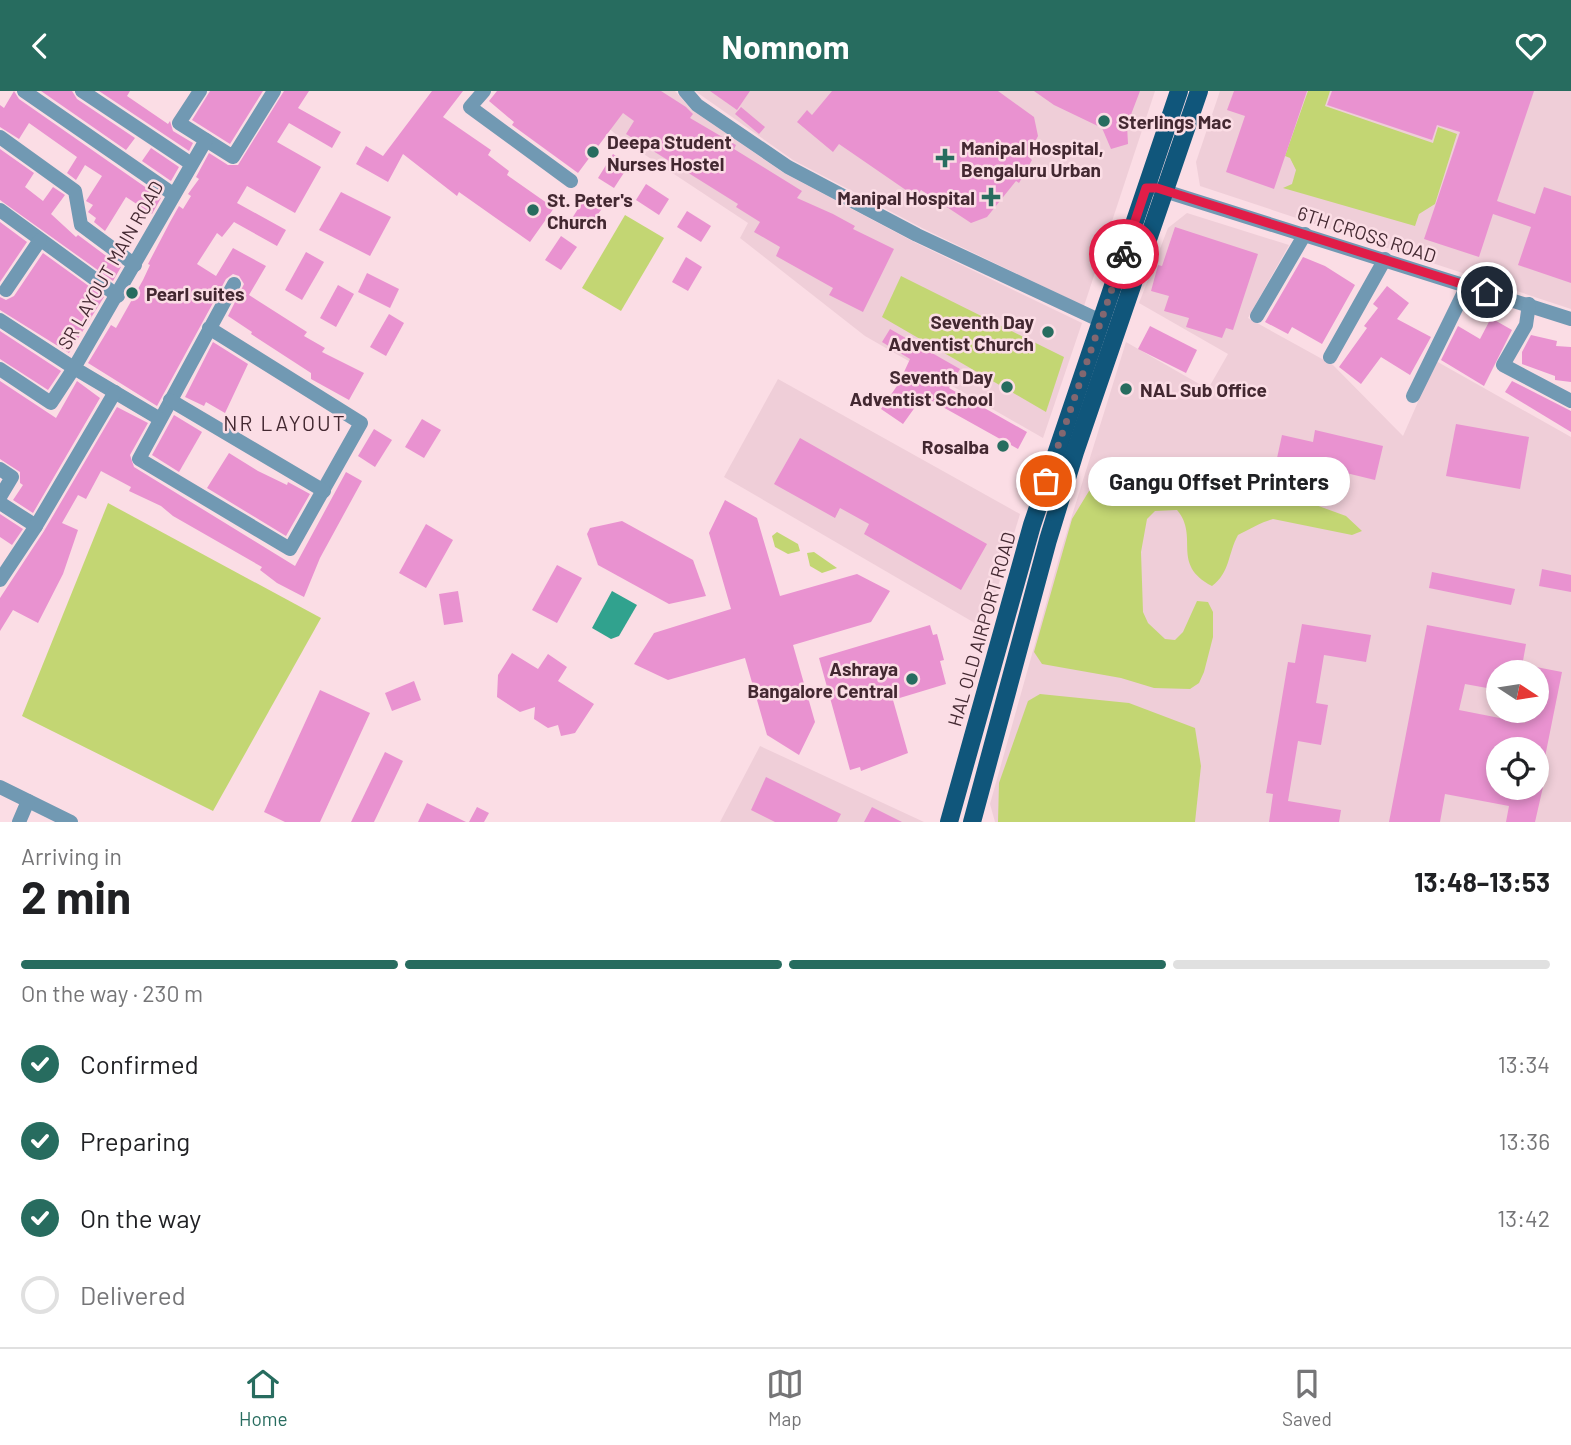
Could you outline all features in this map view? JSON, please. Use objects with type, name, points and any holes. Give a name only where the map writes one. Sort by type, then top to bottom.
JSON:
[{"type":"main road","name":"HAL OLD AIRPORT ROAD","points":[[949,822],[1032,526],[1179,91]]},
{"type":"main road","name":"HAL OLD AIRPORT ROAD","points":[[972,822],[1048,540],[1199,91]]},
{"type":"street","points":[[24,91],[173,194]]},
{"type":"street","points":[[82,91],[190,163]]},
{"type":"street","points":[[200,91],[179,123],[233,157],[274,91]]},
{"type":"street","points":[[484,91],[470,107],[571,181]]},
{"type":"street","points":[[685,91],[697,105],[788,167],[929,241],[1101,321]]},
{"type":"street","points":[[0,137],[75,191],[81,225],[135,265]]},
{"type":"street","name":"SR LAYOUT MAIN ROAD","points":[[160,419],[74,368],[118,296],[190,163],[206,140]]},
{"type":"street","name":"6TH CROSS ROAD","points":[[1146,188],[1168,183],[1192,199],[1571,319]]},
{"type":"street","points":[[0,211],[118,296]]},
{"type":"street","points":[[1257,316],[1305,234]]},
{"type":"street","points":[[6,290],[40,240]]},
{"type":"street","points":[[1330,357],[1385,259]]},
{"type":"street","points":[[209,328],[361,423],[290,549],[139,459],[170,400],[209,328],[233,284]]},
{"type":"street","points":[[1413,396],[1467,286]]},
{"type":"street","points":[[1529,304],[1526,325],[1503,365],[1571,401]]},
{"type":"street","points":[[0,320],[74,368],[51,403],[0,369]]},
{"type":"street","points":[[0,580],[36,526],[115,392]]},
{"type":"street","points":[[170,400],[324,491]]},
{"type":"street","points":[[0,469],[12,477],[0,497]]},
{"type":"street","points":[[0,503],[36,526]]},
{"type":"street","points":[[0,787],[71,822]]},
{"type":"street","points":[[19,822],[28,801]]},
{"type":"shaded area","points":[[567,91],[675,91],[692,110],[784,173],[914,242],[1082,323],[1043,438],[865,336],[740,238],[748,223],[621,139]]},
{"type":"shaded area","name":"Manipal Hospital","points":[[695,91],[1155,91],[1084,306],[922,228],[793,160]]},
{"type":"shaded area","points":[[1220,91],[1571,91],[1571,309],[1200,186],[1196,162]]},
{"type":"shaded area","points":[[1308,91],[1330,91],[1325,106],[1433,143],[1438,127],[1457,134],[1435,204],[1419,214],[1415,226],[1283,188],[1292,184],[1296,170],[1290,158],[1285,156]]},
{"type":"shaded area","points":[[1187,213],[1289,245],[1248,318],[1333,365],[1403,436],[1436,361],[1571,437],[1571,822],[995,822],[990,804],[1061,551],[1126,342],[1208,389],[1228,354],[1139,303],[1168,228]]},
{"type":"shaded area","points":[[625,215],[664,238],[621,311],[582,288]]},
{"type":"shaded area","points":[[901,276],[1064,357],[1046,412],[882,317]]},
{"type":"shaded area","points":[[778,379],[1020,514],[985,629],[724,477]]},
{"type":"shaded area","points":[[1110,482],[1154,494],[1199,487],[1313,504],[1346,516],[1362,531],[1352,535],[1269,520],[1238,535],[1226,569],[1212,586],[1199,578],[1192,569],[1186,530],[1177,510],[1155,511],[1147,519],[1141,552],[1143,612],[1148,623],[1165,639],[1175,640],[1183,632],[1197,601],[1208,602],[1213,612],[1213,637],[1199,683],[1190,689],[1154,688],[1121,678],[1042,664],[1034,652],[1072,519],[1089,491]]},
{"type":"shaded area","points":[[108,503],[321,618],[213,811],[22,716]]},
{"type":"shaded area","points":[[777,532],[798,544],[800,551],[788,554],[775,547],[772,536]]},
{"type":"shaded area","points":[[814,552],[837,568],[822,573],[810,566],[807,553]]},
{"type":"shaded area","points":[[612,591],[637,605],[619,636],[611,639],[592,628]]},
{"type":"shaded area","points":[[1040,694],[1129,703],[1195,728],[1201,766],[1195,822],[998,822],[999,783],[1028,701]]},
{"type":"shaded area","points":[[760,746],[924,822],[720,822]]},
{"type":"building","points":[[14,91],[19,99],[161,198],[152,214],[126,197],[105,231],[94,222],[96,218],[88,212],[93,205],[86,201],[102,176],[85,165],[76,180],[67,173],[77,157],[29,123],[19,139],[0,127],[0,105],[4,108]]},
{"type":"building","points":[[41,91],[72,91],[77,99],[135,138],[126,150]]},
{"type":"building","points":[[99,91],[130,91],[127,96],[168,124],[170,121],[173,131],[193,143],[189,151]]},
{"type":"building","points":[[210,91],[263,91],[230,144],[192,120]]},
{"type":"building","points":[[284,91],[309,91],[298,108],[341,132],[332,148],[289,123],[277,142],[321,167],[295,213],[247,186],[237,203],[286,230],[277,246],[234,222],[222,237],[217,233],[197,264],[216,276],[233,248],[266,266],[249,295],[307,332],[304,336],[325,348],[322,352],[364,373],[349,400],[311,379],[311,373],[251,334],[252,332],[228,316],[244,284],[239,276],[233,274],[226,279],[157,406],[88,363],[111,325],[116,328],[179,206],[183,209],[191,196],[188,194],[199,179],[196,177],[209,153],[228,165],[238,165]]},
{"type":"building","points":[[432,91],[463,91],[443,117],[491,150],[488,155],[509,171],[507,175],[554,208],[530,242],[459,192],[457,196],[403,154],[388,182],[356,164],[366,146],[383,156]]},
{"type":"building","points":[[497,91],[661,91],[686,107],[693,114],[690,118],[736,145],[734,149],[802,191],[797,198],[833,214],[855,226],[853,229],[894,249],[863,312],[829,295],[833,288],[776,256],[780,247],[754,232],[760,222],[736,207],[738,204],[626,134],[634,121],[623,113],[578,173],[512,125],[514,122],[489,101]]},
{"type":"building","points":[[710,91],[750,91],[737,110]]},
{"type":"building","name":"Manipal Hospital, Bengaluru Urban","points":[[832,91],[998,91],[1034,117],[1038,136],[1028,156],[1032,160],[1019,183],[1016,181],[987,217],[971,223],[921,190],[916,197],[839,144],[833,152],[797,122],[807,110],[812,115]]},
{"type":"building","points":[[1034,91],[1140,91],[1127,125],[1128,144],[1111,149],[1102,128],[1054,105]]},
{"type":"building","points":[[1234,91],[1307,91],[1274,189],[1226,172],[1245,116],[1227,110]]},
{"type":"building","points":[[1332,91],[1534,91],[1497,201],[1535,214],[1544,187],[1571,196],[1571,283],[1518,265],[1531,227],[1493,214],[1479,257],[1424,239],[1460,132],[1437,125],[1432,140],[1327,105]]},
{"type":"building","points":[[741,107],[765,127],[759,134],[735,114]]},
{"type":"building","points":[[151,148],[179,167],[171,181],[142,161]]},
{"type":"building","points":[[0,149],[34,173],[25,187],[43,201],[53,187],[65,195],[51,214],[76,237],[78,235],[121,267],[113,281],[0,200]]},
{"type":"building","points":[[613,154],[629,165],[614,188],[598,178]]},
{"type":"building","points":[[646,184],[669,199],[659,215],[636,200]]},
{"type":"building","points":[[341,192],[391,217],[370,256],[319,230]]},
{"type":"building","points":[[586,196],[603,207],[587,230],[571,220]]},
{"type":"building","points":[[687,211],[711,226],[701,242],[677,227]]},
{"type":"building","points":[[0,222],[27,242],[0,282]]},
{"type":"building","points":[[1175,227],[1258,254],[1233,330],[1226,328],[1222,338],[1186,327],[1189,318],[1164,311],[1169,296],[1151,291],[1158,265],[1162,266]]},
{"type":"building","points":[[561,236],[577,247],[561,270],[545,260]]},
{"type":"building","points":[[306,252],[324,262],[302,300],[285,290]]},
{"type":"building","points":[[43,253],[104,297],[69,353],[0,310],[0,297],[6,300],[14,296]]},
{"type":"building","points":[[686,257],[702,267],[688,291],[672,282]]},
{"type":"building","points":[[1303,257],[1325,266],[1355,285],[1322,344],[1292,327],[1288,334],[1265,322]]},
{"type":"building","points":[[367,273],[399,289],[390,308],[358,292]]},
{"type":"building","points":[[338,285],[354,294],[336,327],[320,318]]},
{"type":"building","points":[[1387,286],[1409,303],[1397,319],[1431,337],[1410,375],[1381,357],[1361,384],[1339,367],[1367,328],[1364,326],[1378,308],[1373,304]]},
{"type":"building","points":[[389,314],[404,323],[386,356],[370,347]]},
{"type":"building","points":[[1491,318],[1512,330],[1484,386],[1441,360],[1458,326],[1480,339]]},
{"type":"building","points":[[1150,326],[1197,350],[1186,373],[1138,349]]},
{"type":"building","points":[[890,329],[960,369],[949,388],[1027,432],[1018,449],[923,396],[903,424],[881,409],[899,383],[910,359],[882,342]]},
{"type":"building","points":[[0,331],[61,371],[48,390],[0,359]]},
{"type":"building","points":[[1531,335],[1557,341],[1556,346],[1571,347],[1571,382],[1555,380],[1555,376],[1522,364],[1522,352]]},
{"type":"building","points":[[213,342],[248,364],[225,413],[206,402],[204,406],[185,397]]},
{"type":"building","points":[[0,381],[56,418],[77,381],[100,398],[33,513],[13,500],[23,485],[20,483],[20,472],[0,459]]},
{"type":"building","points":[[1512,381],[1571,411],[1571,432],[1505,392]]},
{"type":"building","points":[[117,407],[148,423],[130,455],[134,467],[295,566],[346,472],[362,481],[320,558],[304,597],[277,583],[260,570],[262,567],[173,516],[161,506],[129,491],[131,487],[101,471],[86,499],[78,495],[62,523],[78,530],[63,574],[38,623],[13,610],[0,631],[0,598],[44,531]]},
{"type":"building","points":[[174,415],[202,432],[179,472],[152,455]]},
{"type":"building","points":[[422,419],[441,430],[424,458],[405,447]]},
{"type":"building","points":[[1456,424],[1529,437],[1520,489],[1446,476]]},
{"type":"building","points":[[374,429],[392,440],[375,467],[358,456]]},
{"type":"building","points":[[1315,430],[1383,446],[1375,480],[1301,462],[1298,477],[1274,472],[1282,435],[1313,442]]},
{"type":"building","points":[[800,438],[987,544],[961,590],[864,534],[869,524],[840,508],[835,518],[774,484]]},
{"type":"building","points":[[229,453],[258,471],[310,494],[286,536],[207,488]]},
{"type":"building","points":[[725,500],[757,518],[780,596],[857,574],[890,591],[871,622],[793,645],[815,722],[799,755],[767,735],[745,658],[668,680],[634,664],[654,633],[731,609],[709,533]]},
{"type":"building","points":[[0,514],[23,529],[12,545],[0,537]]},
{"type":"building","points":[[622,521],[693,560],[706,596],[669,604],[598,565],[587,534],[590,528]]},
{"type":"building","points":[[426,524],[453,540],[426,588],[399,573]]},
{"type":"building","points":[[557,565],[582,578],[557,623],[532,610]]},
{"type":"building","points":[[1542,569],[1571,575],[1571,592],[1539,586]]},
{"type":"building","points":[[1432,572],[1515,589],[1511,605],[1429,588]]},
{"type":"building","points":[[458,591],[463,622],[444,625],[439,594]]},
{"type":"building","points":[[1302,624],[1371,635],[1366,662],[1324,655],[1316,703],[1328,705],[1321,745],[1298,741],[1288,801],[1341,810],[1339,822],[1269,822],[1273,794],[1266,793],[1288,662],[1295,663]]},
{"type":"building","points":[[930,625],[933,635],[937,634],[944,660],[940,661],[946,684],[893,700],[908,753],[861,771],[860,767],[850,770],[819,658]]},
{"type":"building","points":[[1427,625],[1526,644],[1523,660],[1486,660],[1486,688],[1465,684],[1459,710],[1486,715],[1486,723],[1549,723],[1549,670],[1562,672],[1549,737],[1486,737],[1486,800],[1540,800],[1535,822],[1506,822],[1509,806],[1445,794],[1440,822],[1389,822]]},
{"type":"building","points":[[512,653],[538,669],[548,654],[567,667],[558,681],[594,704],[575,733],[561,736],[558,725],[548,728],[534,719],[535,707],[520,712],[497,697],[498,675]]},
{"type":"building","points":[[414,681],[421,700],[392,711],[385,693]]},
{"type":"building","points":[[320,690],[370,713],[320,822],[285,822],[264,812]]},
{"type":"building","points":[[385,752],[403,761],[374,822],[351,822]]},
{"type":"building","points":[[766,777],[841,814],[837,822],[775,822],[751,810]]},
{"type":"building","points":[[427,803],[466,822],[418,822]]},
{"type":"building","points":[[477,807],[489,813],[484,822],[469,822]]},
{"type":"building","points":[[872,807],[902,822],[864,822]]},
{"type":"way so far","points":[[1046,481],[1124,254]]},
{"type":"place","name":"Sterlings Mac","points":[[1104,121]]},
{"type":"place","name":"Deepa Student Nurses Hostel","points":[[593,152]]},
{"type":"place","name":"Manipal Hospital, Bengaluru Urban","points":[[945,158]]},
{"type":"place","name":"Manipal Hospital","points":[[991,197]]},
{"type":"place","name":"St. Peter's Church","points":[[533,210]]},
{"type":"place","name":"Pearl suites","points":[[132,293]]},
{"type":"place","name":"Seventh Day Adventist Church","points":[[1048,332]]},
{"type":"place","name":"Seventh Day Adventist School","points":[[1007,387]]},
{"type":"place","name":"NAL Sub Office","points":[[1126,389]]},
{"type":"place","name":"Rosalba","points":[[1003,446]]},
{"type":"place","name":"Gangu Offset Printers","points":[[1046,481]]},
{"type":"place","name":"Ashraya Bangalore Central","points":[[912,679]]},
{"type":"district","name":"NR LAYOUT","points":[[285,422]]},
{"type":"route","points":[[1124,254],[1146,188],[1157,188],[1487,292]]}]
